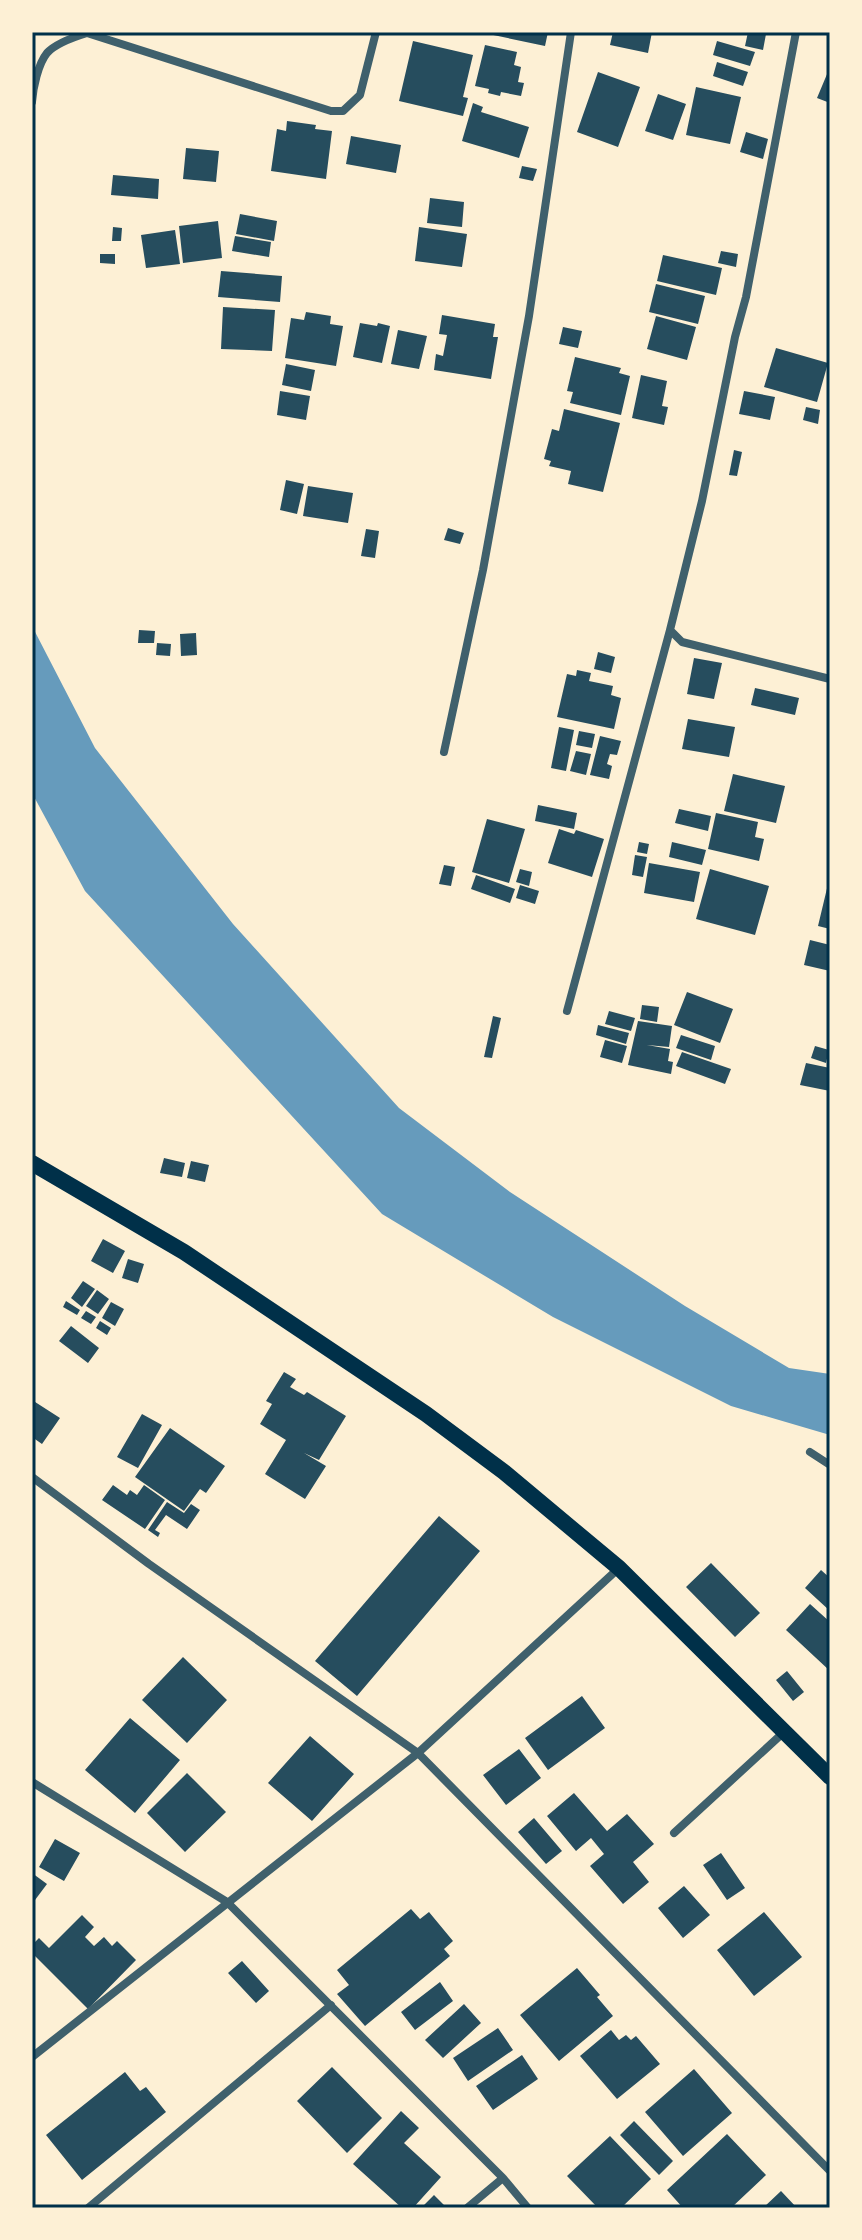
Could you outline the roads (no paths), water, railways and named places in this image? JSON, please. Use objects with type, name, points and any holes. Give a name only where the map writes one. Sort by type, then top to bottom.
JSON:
[{"type":"main road","points":[[32,1163],[184,1252],[426,1414],[504,1472],[619,1568],[830,1777]]},
{"type":"street","points":[[32,102],[33,85],[47,54],[67,40],[87,33],[331,111],[343,111],[360,95],[376,32]]},
{"type":"street","points":[[444,752],[483,570],[529,316],[571,32]]},
{"type":"street","points":[[567,1011],[702,501],[746,297],[796,32]]},
{"type":"street","points":[[670,630],[682,642],[830,679]]},
{"type":"street","points":[[810,1452],[830,1465]]},
{"type":"street","points":[[32,1477],[149,1564],[418,1753],[830,2171]]},
{"type":"street","points":[[32,2057],[418,1753],[619,1568]]},
{"type":"street","points":[[674,1833],[784,1732]]},
{"type":"street","points":[[32,1782],[227,1902],[503,2178],[528,2208]]},
{"type":"street","points":[[88,2208],[331,2005]]},
{"type":"street","points":[[467,2208],[503,2178]]},
{"type":"water","points":[[32,626],[95,748],[233,924],[399,1108],[510,1192],[685,1306],[789,1368],[830,1374],[830,1435],[731,1406],[553,1317],[382,1214],[85,891],[32,793]]}]
